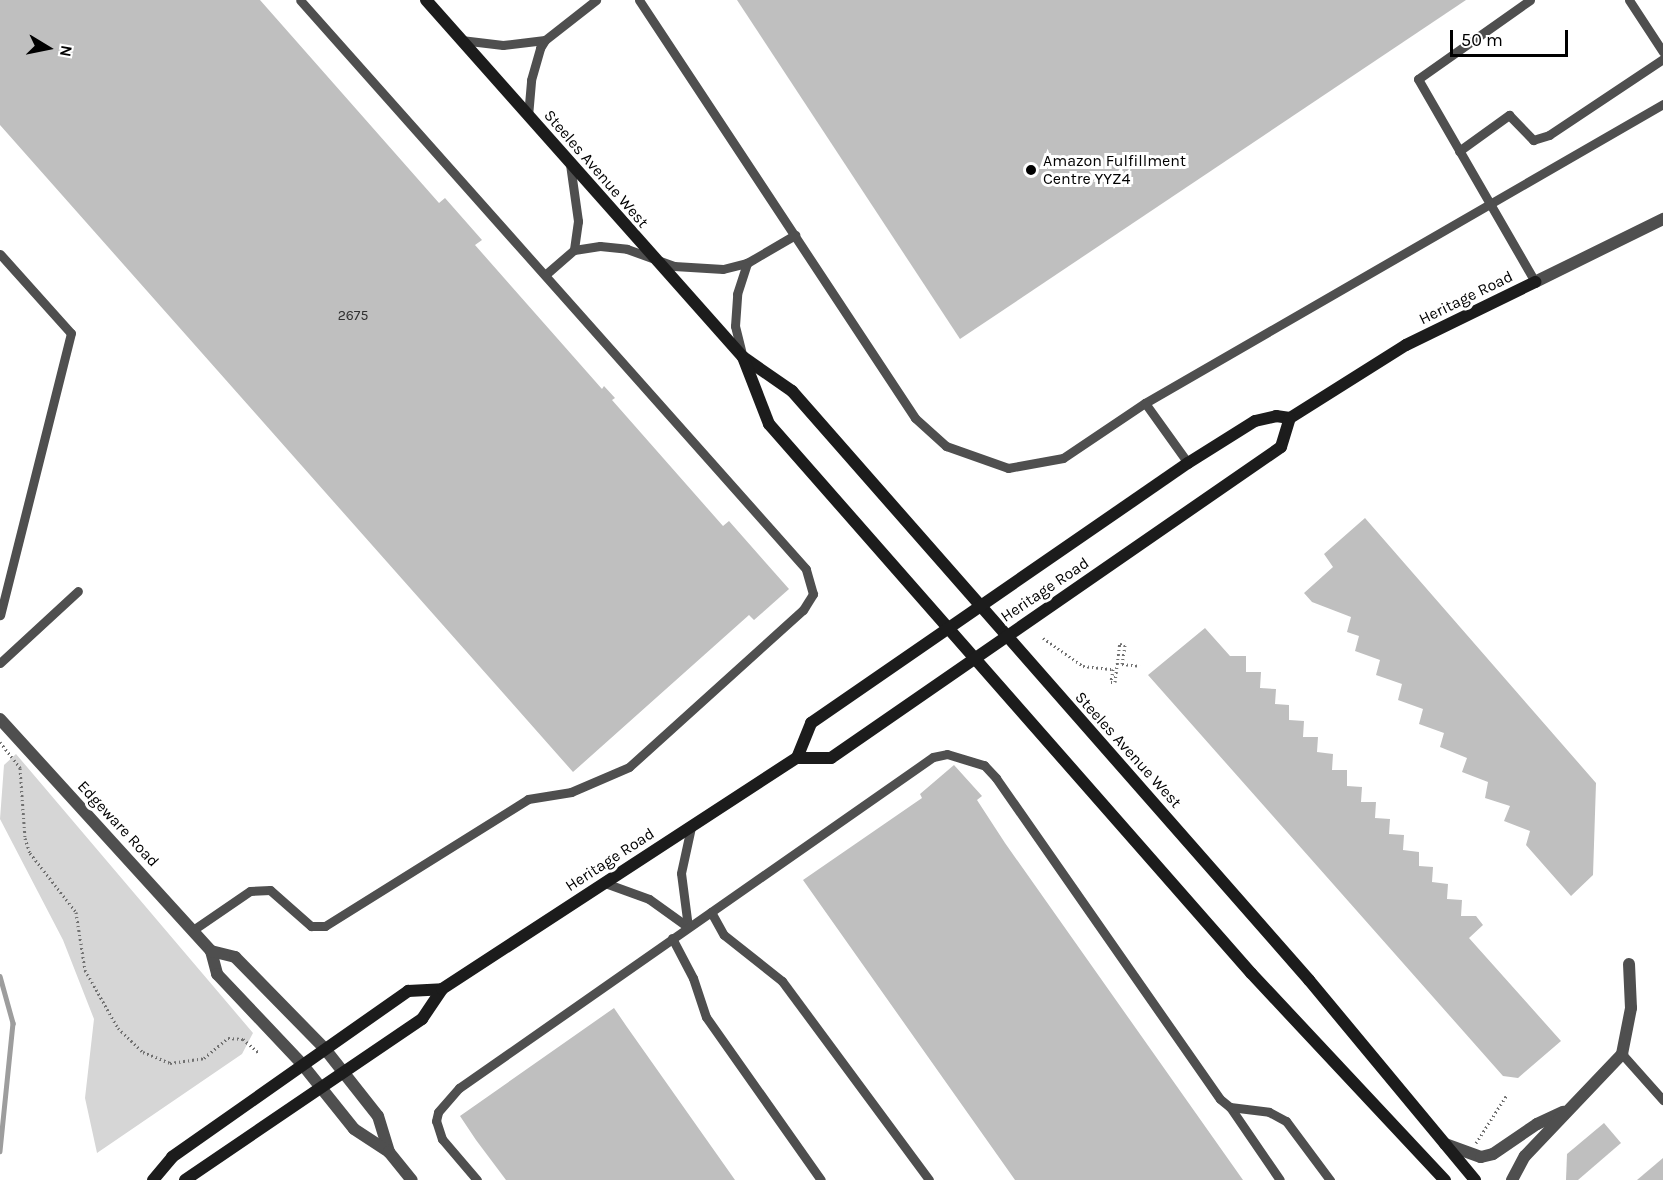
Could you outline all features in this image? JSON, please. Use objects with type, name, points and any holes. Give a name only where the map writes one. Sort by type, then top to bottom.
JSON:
[{"type":"main road","name":"Steeles Avenue West","points":[[426,0],[651,258],[742,357],[792,391],[1301,972],[1475,1180]]},
{"type":"main road","name":"Heritage Road","points":[[796,758],[811,723],[1188,463],[1266,417],[1290,418],[1406,345],[1535,282]]},
{"type":"main road","name":"Steeles Avenue West","points":[[742,357],[769,424],[1251,973],[1441,1177]]},
{"type":"main road","name":"Heritage Road","points":[[185,1180],[422,1019],[442,988],[796,758],[831,758],[1281,447],[1290,418]]},
{"type":"main road","name":"Heritage Road","points":[[153,1180],[172,1157],[408,991],[442,988]]},
{"type":"street","name":"Heritage Road","points":[[1535,282],[1663,219]]},
{"type":"street","name":"Edgeware Road","points":[[0,719],[193,930],[211,951],[217,974],[302,1064],[354,1129],[389,1152],[412,1180]]},
{"type":"street","name":"Edgeware Road","points":[[211,951],[235,957],[325,1049],[378,1116],[389,1152]]},
{"type":"street","points":[[1512,1180],[1525,1156],[1547,1137],[1564,1111],[1622,1054],[1631,1008],[1629,964]]},
{"type":"street","points":[[1445,1144],[1468,1154],[1493,1155],[1537,1124],[1564,1111]]},
{"type":"lane","points":[[193,930],[250,891],[270,890],[311,926],[325,926],[528,799],[571,792],[629,767],[810,602],[813,587],[806,569],[300,0]]},
{"type":"lane","points":[[461,40],[503,45],[545,40],[596,0]]},
{"type":"lane","points":[[639,0],[915,418],[946,446],[1008,468],[1063,458],[1145,403],[1489,202],[1663,104]]},
{"type":"lane","points":[[1530,0],[1418,80],[1535,282]]},
{"type":"lane","points":[[1629,0],[1663,52]]},
{"type":"lane","points":[[528,116],[531,80],[545,40]]},
{"type":"lane","points":[[1460,151],[1509,115],[1533,140],[1549,135],[1663,59]]},
{"type":"lane","points":[[570,164],[578,221],[574,250]]},
{"type":"lane","points":[[545,275],[574,250],[609,247],[699,270],[747,263],[795,235]]},
{"type":"lane","points":[[0,254],[71,333],[0,615]]},
{"type":"lane","points":[[742,357],[736,315],[737,294],[747,263]]},
{"type":"lane","points":[[1145,403],[1188,463]]},
{"type":"lane","points":[[0,663],[78,591]]},
{"type":"lane","points":[[477,1180],[442,1139],[436,1122],[448,1099],[672,938],[933,757],[963,756],[984,765],[996,778],[1220,1099],[1230,1107],[1280,1180]]},
{"type":"lane","points":[[688,927],[681,873],[691,827]]},
{"type":"lane","points":[[605,883],[649,899],[688,927]]},
{"type":"lane","points":[[711,912],[724,935],[782,981],[928,1180]]},
{"type":"lane","points":[[672,938],[693,978],[706,1017],[821,1180]]},
{"type":"lane","points":[[1622,1054],[1663,1100]]},
{"type":"lane","points":[[1230,1107],[1269,1112],[1286,1121],[1330,1180]]},
{"type":"path","points":[[1043,638],[1083,666],[1113,669],[1111,682],[1115,682],[1120,644],[1125,645],[1122,664],[1140,666]]},
{"type":"path","points":[[0,742],[20,768],[25,838],[30,852],[76,912],[85,969],[117,1028],[143,1052],[170,1063],[204,1058],[228,1038],[243,1039],[259,1053]]},
{"type":"path","points":[[1473,1148],[1506,1096]]},
{"type":"shaded area","points":[[16,754],[253,1033],[242,1054],[97,1153],[85,1098],[94,1019],[63,940],[0,819],[4,765]]},
{"type":"building","points":[[0,0],[260,0],[439,203],[445,198],[482,240],[475,245],[602,389],[604,386],[615,398],[612,400],[723,526],[729,521],[789,589],[754,620],[749,615],[573,772],[0,125]]},
{"type":"building","name":"Amazon Fulfillment Centre YYZ4","points":[[737,0],[1466,0],[960,339]]},
{"type":"building","points":[[1365,518],[1596,783],[1593,875],[1571,896],[1526,845],[1530,831],[1504,821],[1510,806],[1485,798],[1488,782],[1462,772],[1467,758],[1440,747],[1444,733],[1419,724],[1423,709],[1398,700],[1402,684],[1376,675],[1380,660],[1355,651],[1359,636],[1347,632],[1351,617],[1312,602],[1304,593],[1333,567],[1324,554]]},
{"type":"building","points":[[1205,628],[1230,656],[1246,656],[1246,672],[1261,672],[1260,688],[1276,689],[1275,704],[1289,705],[1289,720],[1304,721],[1303,737],[1318,737],[1317,752],[1333,754],[1332,770],[1347,770],[1347,786],[1362,787],[1361,802],[1376,802],[1375,818],[1390,819],[1389,834],[1404,835],[1403,850],[1419,852],[1419,866],[1433,867],[1432,882],[1448,884],[1447,899],[1462,900],[1461,916],[1476,916],[1483,925],[1469,938],[1561,1041],[1518,1078],[1503,1076],[1148,675]]},
{"type":"building","points":[[954,765],[982,796],[977,800],[1005,843],[1243,1180],[1015,1180],[803,880],[922,798],[920,794]]},
{"type":"building","points":[[614,1008],[735,1180],[506,1180],[476,1140],[460,1116]]},
{"type":"building","points":[[1604,1123],[1621,1143],[1578,1180],[1566,1180],[1567,1154]]},
{"type":"building","points":[[1663,1158],[1663,1180],[1637,1180]]},
{"type":"waterway","points":[[0,976],[13,1023],[0,1151]]},
{"type":"place","name":"Amazon Fulfillment Centre YYZ4","points":[[1031,170]]}]
